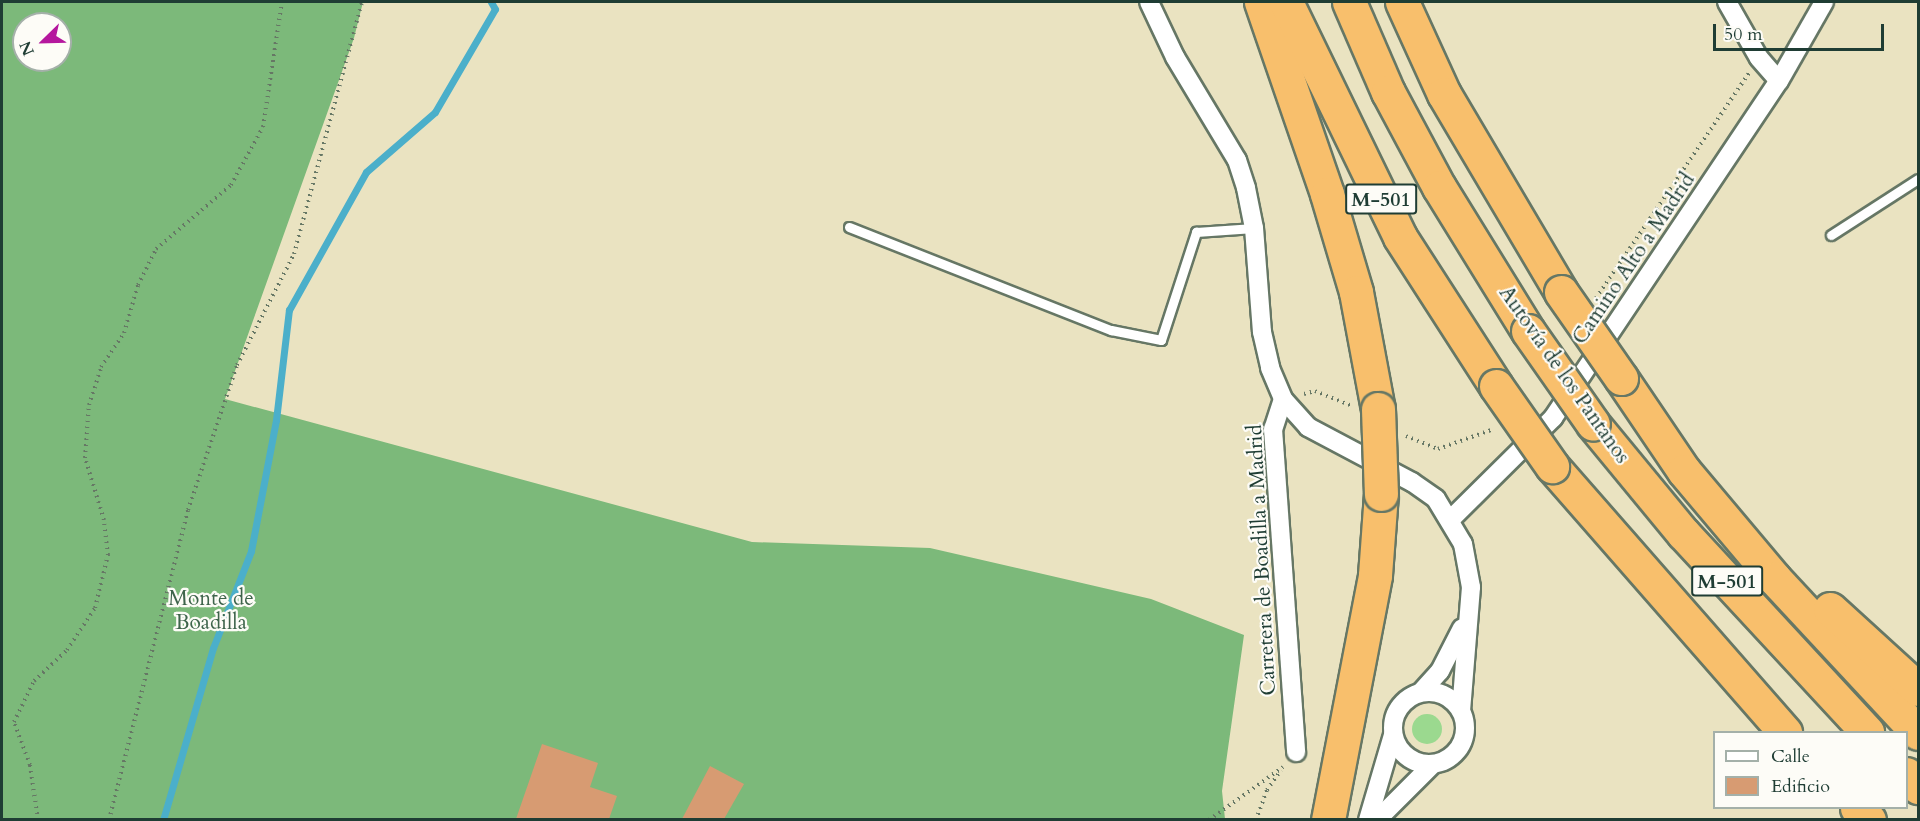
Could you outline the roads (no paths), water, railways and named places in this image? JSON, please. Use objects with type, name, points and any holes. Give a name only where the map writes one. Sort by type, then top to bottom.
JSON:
[{"type":"highway","points":[[1261,2],[1320,171],[1356,291],[1378,409],[1381,494],[1375,575],[1328,819]]},
{"type":"highway","name":"M-501","points":[[1286,2],[1400,237],[1496,386],[1552,466],[1784,731]]},
{"type":"highway","name":"Autovía de los Pantanos","points":[[1349,2],[1388,92],[1439,187],[1528,331],[1593,424],[1683,533],[1866,731]]},
{"type":"highway","points":[[1402,2],[1444,94],[1561,292],[1684,471],[1775,579],[1918,733]]},
{"type":"highway","points":[[1621,378],[1833,612],[1918,689]]},
{"type":"street","name":"Carretera de Boadilla a Madrid","points":[[1149,2],[1175,57],[1237,160],[1254,228],[1262,332],[1270,369],[1283,399],[1273,429],[1296,752]]},
{"type":"street","points":[[1727,2],[1759,58],[1779,81]]},
{"type":"street","name":"Camino Alto a Madrid","points":[[1451,519],[1553,418],[1779,81],[1824,2]]},
{"type":"street","points":[[1283,399],[1308,427],[1412,482],[1436,499],[1451,519],[1468,566],[1469,607],[1461,710],[1465,722],[1462,745],[1444,761],[1433,764],[1412,760],[1393,735]]},
{"type":"street","points":[[1368,819],[1393,735],[1398,708],[1420,692],[1440,671],[1455,646],[1469,607]]},
{"type":"street","points":[[1420,692],[1448,696],[1461,710]]},
{"type":"street","points":[[1377,819],[1433,764]]},
{"type":"lane","points":[[1831,235],[1918,179]]},
{"type":"lane","points":[[849,227],[1111,330],[1161,340],[1196,232],[1254,228]]},
{"type":"waterway","points":[[163,820],[213,648],[251,551],[276,420],[289,310],[366,172],[435,112],[495,9],[491,2]]},
{"type":"park label","name":"Monte de Boadilla","points":[[211,611]]}]
